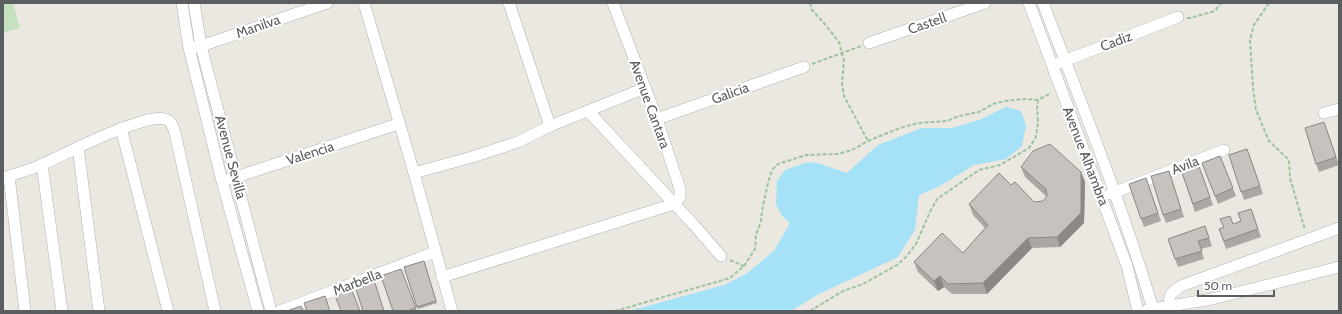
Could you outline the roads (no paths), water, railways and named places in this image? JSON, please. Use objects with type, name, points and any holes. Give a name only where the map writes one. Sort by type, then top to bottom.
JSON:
[{"type":"street","name":"Avenue Sevilla","points":[[182,3],[189,48],[222,181],[258,311]]},
{"type":"street","name":"Avenue Sevilla","points":[[194,3],[201,46],[272,311]]},
{"type":"street","name":"Manilva","points":[[189,48],[201,46],[326,3]]},
{"type":"street","points":[[364,3],[398,124],[414,173],[452,311]]},
{"type":"street","points":[[509,3],[550,126]]},
{"type":"street","name":"Avenue Cantara","points":[[613,3],[645,88],[680,189],[680,197],[674,204]]},
{"type":"street","name":"Castell","points":[[869,43],[985,3]]},
{"type":"street","name":"Avenue Alhambra","points":[[1029,3],[1127,266],[1138,311]]},
{"type":"street","name":"Avenue Alhambra","points":[[1043,3],[1115,191],[1153,309]]},
{"type":"street","name":"Cadiz","points":[[1053,66],[1178,17]]},
{"type":"street","name":"Galicia","points":[[656,120],[804,67]]},
{"type":"street","points":[[414,173],[472,158],[518,142],[550,126],[645,88]]},
{"type":"street","points":[[1324,113],[1339,108]]},
{"type":"street","points":[[588,112],[721,256]]},
{"type":"street","points":[[25,311],[6,177],[42,164],[121,128],[151,119],[165,119],[173,125],[185,172],[215,311]]},
{"type":"street","name":"Valencia","points":[[222,181],[398,124]]},
{"type":"street","points":[[121,128],[168,311]]},
{"type":"street","points":[[78,147],[99,311]]},
{"type":"street","name":"Avila","points":[[1102,197],[1224,150]]},
{"type":"street","points":[[42,164],[62,311]]},
{"type":"street","points":[[442,277],[674,204]]},
{"type":"street","points":[[1170,307],[1169,300],[1172,293],[1181,286],[1339,228]]},
{"type":"street","name":"Marbella","points":[[280,311],[435,252]]},
{"type":"street","points":[[1138,311],[1212,299],[1339,267]]},
{"type":"water","points":[[1006,107],[1021,111],[1026,125],[1022,146],[1006,159],[974,165],[940,186],[919,195],[915,230],[898,257],[819,294],[791,311],[629,311],[724,285],[746,274],[774,251],[790,223],[782,216],[776,204],[777,181],[785,170],[808,162],[818,163],[847,173],[878,145],[922,128],[952,128],[979,120]]}]
